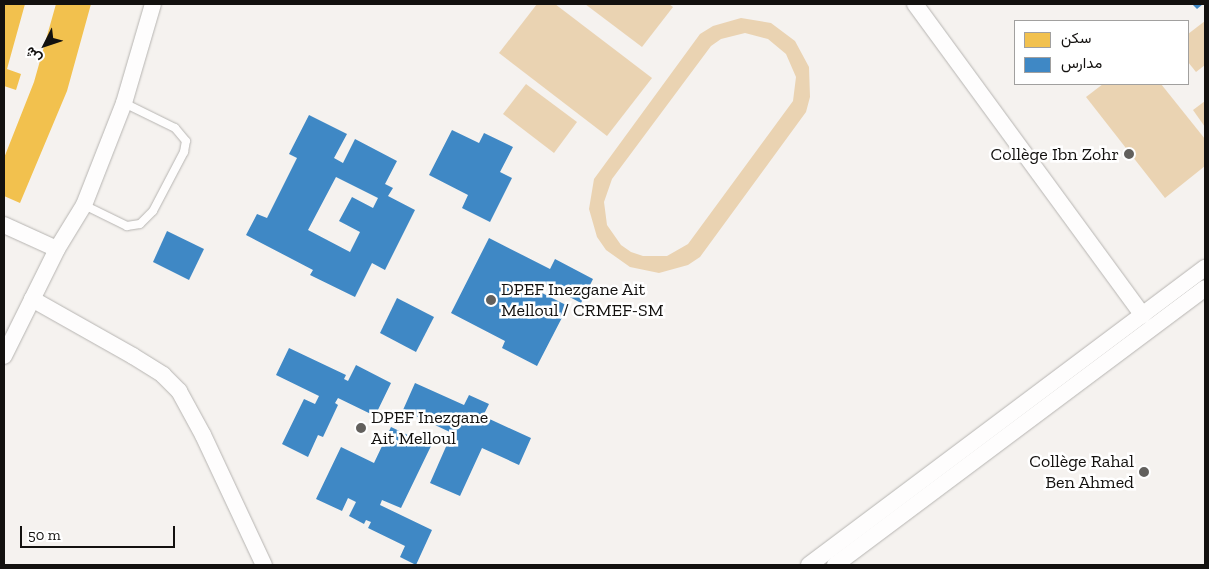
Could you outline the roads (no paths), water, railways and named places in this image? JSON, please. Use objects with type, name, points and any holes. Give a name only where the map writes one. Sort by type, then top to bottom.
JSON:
[{"type":"street","points":[[915,4],[1143,315]]},
{"type":"street","points":[[4,356],[57,249],[84,205],[124,103],[156,6]]},
{"type":"street","points":[[4,225],[57,249]]},
{"type":"street","points":[[820,562],[1205,268]]},
{"type":"street","points":[[835,565],[1205,288]]},
{"type":"street","points":[[32,299],[133,356],[163,375],[179,391],[204,436],[264,565]]},
{"type":"lane","points":[[84,205],[127,226],[140,224],[153,211],[184,152],[186,141],[175,128],[124,103]]},
{"type":"place","name":"Collège Ibn Zohr","points":[[1129,154]]},
{"type":"place","name":"DPEF Inezgane Ait Melloul / CRMEF-SM","points":[[491,300]]},
{"type":"place","name":"DPEF Inezgane Ait Melloul","points":[[361,428]]},
{"type":"place","name":"Collège Rahal Ben Ahmed","points":[[1144,472]]}]
